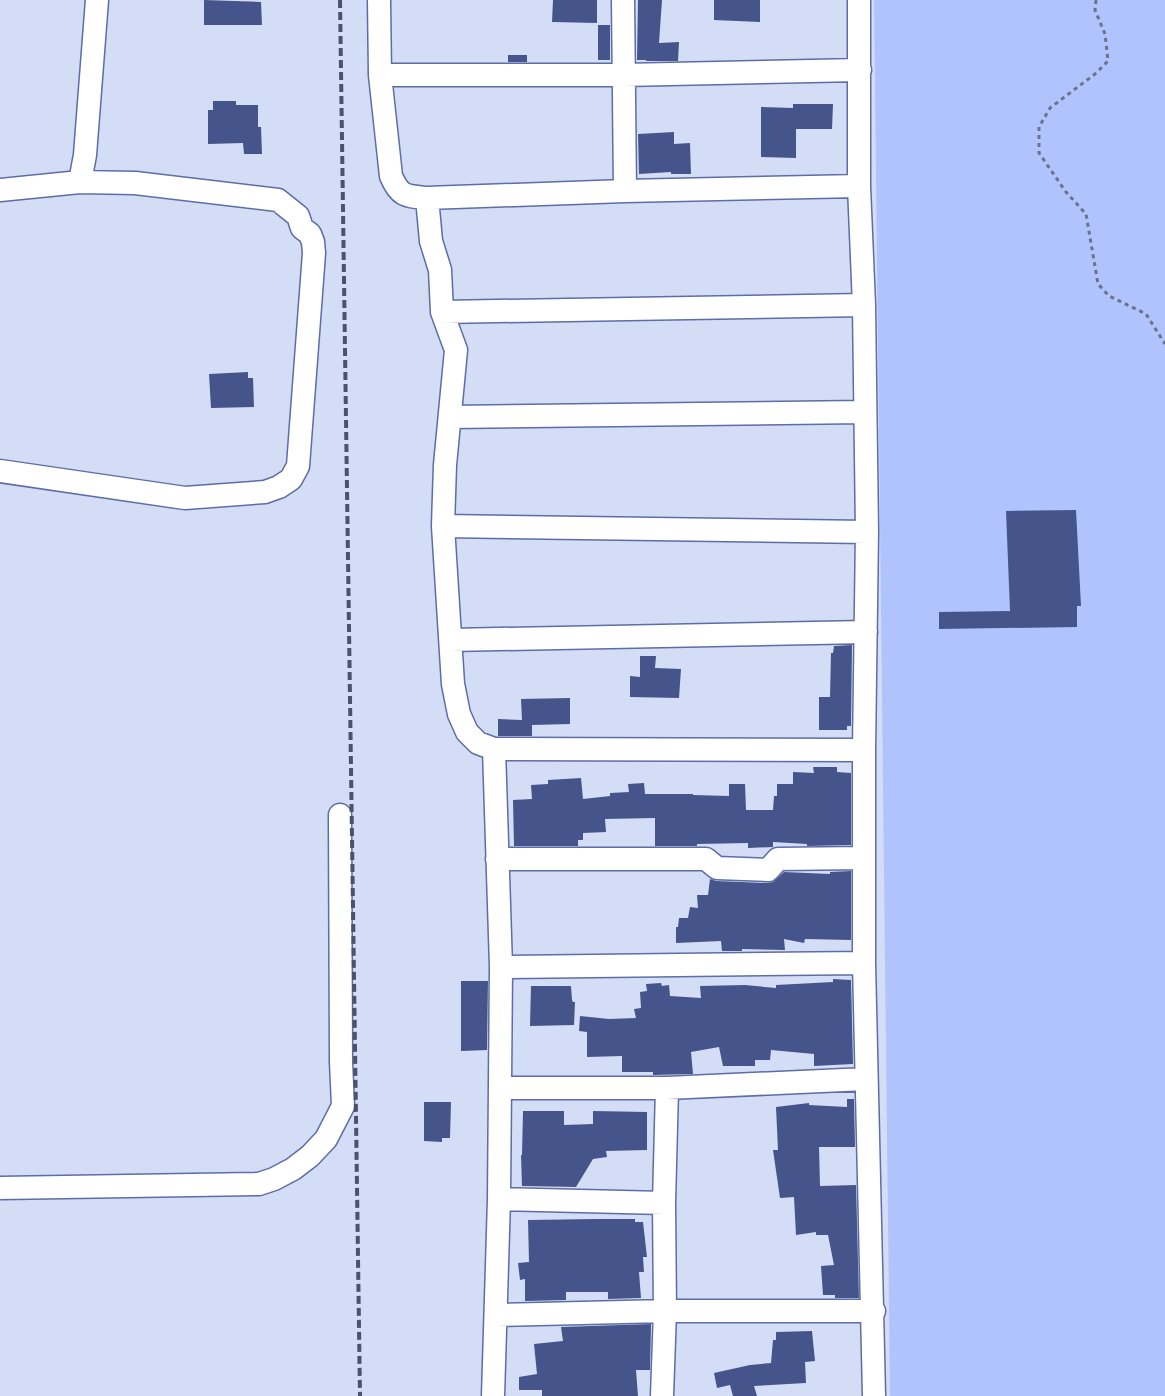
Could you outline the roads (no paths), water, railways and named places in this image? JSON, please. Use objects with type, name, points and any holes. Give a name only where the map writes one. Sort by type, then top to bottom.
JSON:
[{"type":"street","points":[[80,182],[85,154],[97,0]]},
{"type":"street","points":[[379,0],[380,75],[391,176],[396,189],[408,196],[428,198],[624,191],[859,186]]},
{"type":"street","points":[[623,0],[624,191]]},
{"type":"street","points":[[859,0],[859,186],[864,305],[867,532],[864,963],[874,1311],[874,1396]]},
{"type":"street","points":[[380,75],[624,74],[860,70]]},
{"type":"street","points":[[0,190],[80,182],[135,183],[278,200],[298,216],[302,228],[310,234],[314,253],[298,466],[291,479],[279,487],[265,492],[186,498],[0,471]]},
{"type":"street","points":[[428,198],[431,242],[440,270],[442,312],[456,350],[445,465],[443,526],[453,684],[459,714],[467,732],[478,743],[494,749],[864,750]]},
{"type":"street","points":[[442,312],[864,305]]},
{"type":"street","points":[[450,417],[864,412]]},
{"type":"street","points":[[443,526],[867,532]]},
{"type":"street","points":[[450,640],[866,632]]},
{"type":"street","points":[[493,1396],[501,1088],[501,967],[494,749]]},
{"type":"street","points":[[0,1188],[259,1184],[294,1169],[326,1139],[343,1106],[341,1062],[340,815]]},
{"type":"street","points":[[498,859],[706,859],[717,868],[768,870],[778,858],[864,858]]},
{"type":"street","points":[[501,967],[864,963]]},
{"type":"street","points":[[501,1088],[667,1088],[866,1079]]},
{"type":"street","points":[[662,1396],[665,1311],[664,1203],[667,1088]]},
{"type":"street","points":[[499,1199],[664,1203]]},
{"type":"street","points":[[496,1315],[665,1311],[874,1311]]},
{"type":"railway","points":[[340,0],[360,1396]]}]
